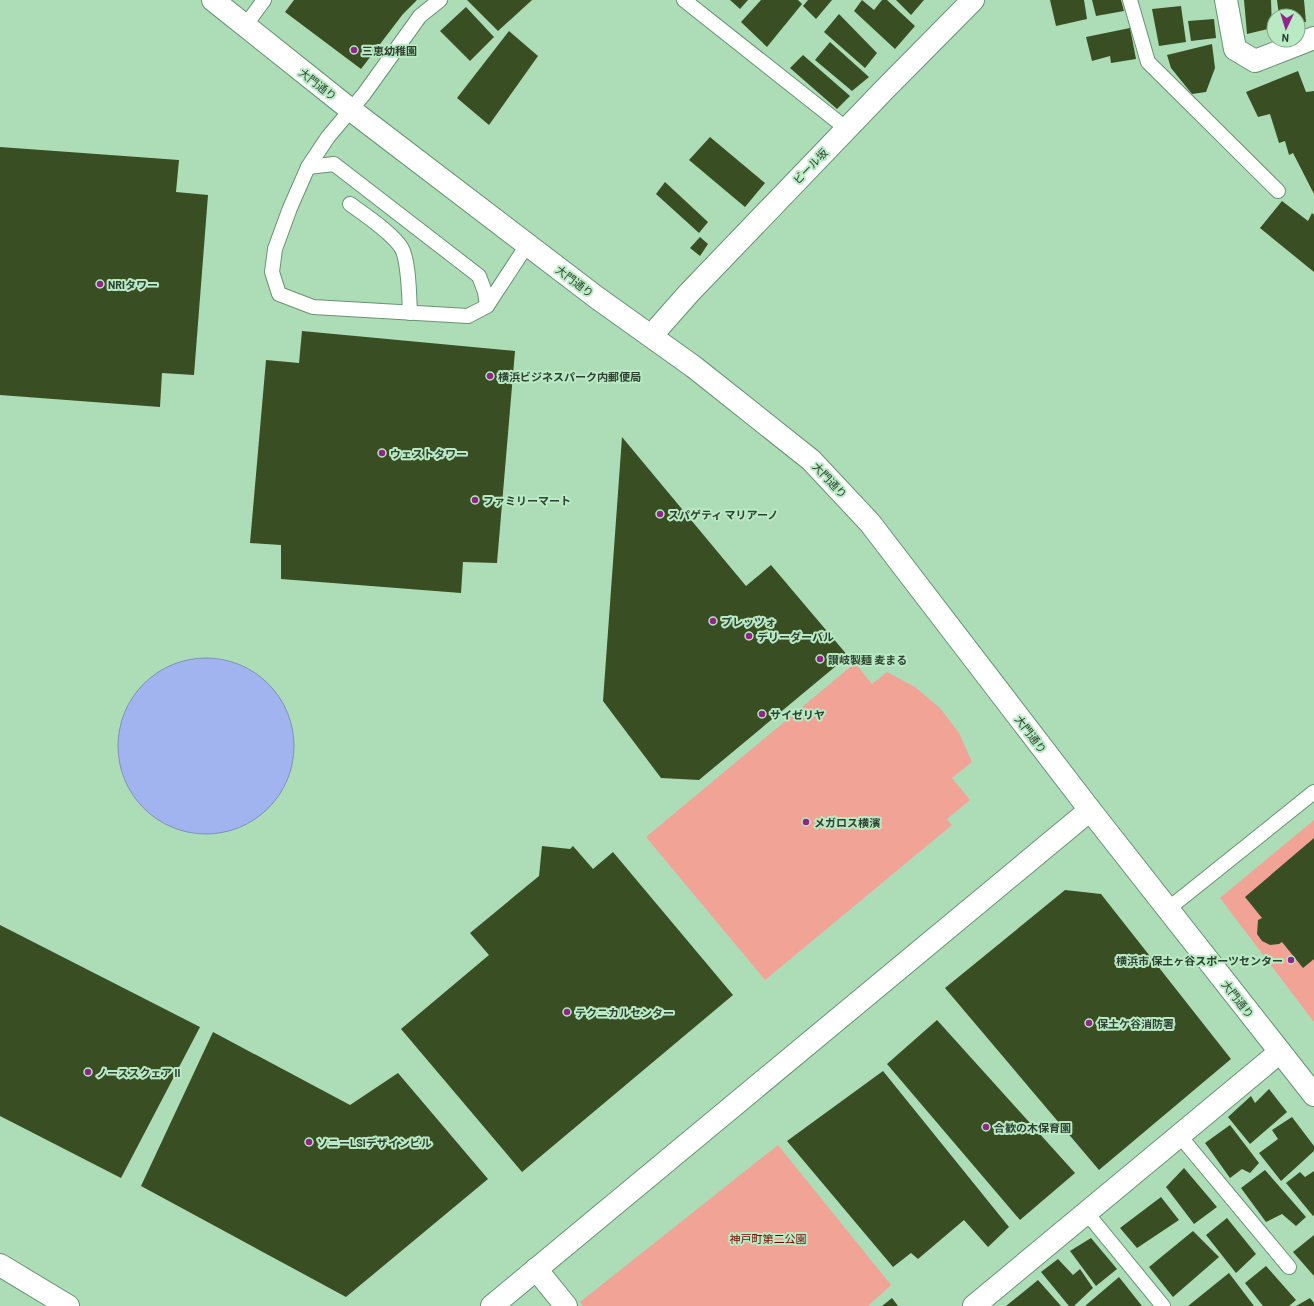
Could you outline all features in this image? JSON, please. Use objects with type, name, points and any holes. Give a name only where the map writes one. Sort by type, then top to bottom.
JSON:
[{"type":"street","name":"大門通り","points":[[213,0],[351,110],[602,302],[694,367],[811,460],[870,523],[1090,810],[1314,1096]]},
{"type":"street","points":[[1226,0],[1235,49],[1255,61],[1314,38]]},
{"type":"street","name":"ビール坂","points":[[651,336],[689,293],[970,1]]},
{"type":"street","points":[[492,1306],[1090,810]]},
{"type":"street","points":[[974,1306],[1280,1052]]},
{"type":"street","points":[[0,1266],[68,1306]]},
{"type":"street","points":[[536,1269],[566,1306]]},
{"type":"lane","points":[[245,26],[264,0]]},
{"type":"lane","points":[[440,0],[420,16],[364,94],[328,137],[308,167],[290,208],[275,249],[272,272],[279,294],[313,307],[468,316],[487,306],[527,245]]},
{"type":"lane","points":[[684,0],[847,129]]},
{"type":"lane","points":[[1130,0],[1148,62],[1278,191]]},
{"type":"lane","points":[[308,167],[334,164],[479,276],[485,292],[487,306]]},
{"type":"lane","points":[[350,204],[395,239],[403,251],[408,280],[410,313]]},
{"type":"lane","points":[[1168,909],[1314,792]]},
{"type":"lane","points":[[1179,1135],[1289,1267]]},
{"type":"lane","points":[[1086,1212],[1163,1306]]},
{"type":"green space","name":"メガロス横濱","points":[[855,663],[872,684],[887,672],[915,687],[940,708],[959,733],[972,762],[952,778],[970,800],[947,819],[952,825],[765,980],[646,837]]},
{"type":"green space","name":"横浜市 保土ヶ谷スポーツセンター","points":[[1314,820],[1314,1022],[1220,898]]},
{"type":"green space","name":"神戸町第二公園","points":[[778,1145],[891,1285],[868,1306],[583,1306],[580,1302]]},
{"type":"water","points":[[197,658],[215,658],[248,668],[262,678],[274,690],[284,704],[290,720],[294,737],[294,755],[290,772],[284,788],[274,802],[262,814],[248,824],[232,830],[215,834],[197,834],[164,824],[150,814],[138,802],[128,788],[122,772],[118,755],[118,737],[128,704],[138,690],[150,678],[164,668],[180,662]]},
{"type":"building","name":"三恵幼稚園","points":[[294,0],[417,0],[403,14],[361,69],[285,12]]},
{"type":"building","points":[[467,0],[532,0],[498,31]]},
{"type":"building","points":[[730,0],[748,0],[740,9]]},
{"type":"building","points":[[761,0],[798,0],[802,4],[767,47],[741,22]]},
{"type":"building","points":[[808,0],[832,0],[816,19],[803,6]]},
{"type":"building","points":[[862,0],[874,10],[882,0],[887,0],[915,26],[895,49],[854,11]]},
{"type":"building","points":[[896,0],[924,0],[911,15]]},
{"type":"building","points":[[1050,0],[1084,0],[1087,19],[1056,26]]},
{"type":"building","points":[[1092,0],[1121,0],[1124,11],[1096,16]]},
{"type":"building","points":[[1244,0],[1271,0],[1271,8],[1266,8],[1266,29],[1247,34]]},
{"type":"building","points":[[1277,0],[1304,0],[1305,8],[1278,8]]},
{"type":"building","points":[[1181,6],[1186,42],[1159,46],[1152,9]]},
{"type":"building","points":[[466,7],[494,37],[470,61],[440,31]]},
{"type":"building","points":[[839,14],[877,53],[865,68],[824,32]]},
{"type":"building","points":[[1214,19],[1216,38],[1191,41],[1188,21]]},
{"type":"building","points":[[1130,28],[1136,59],[1111,63],[1110,56],[1092,61],[1086,37]]},
{"type":"building","points":[[509,31],[538,56],[489,125],[457,98]]},
{"type":"building","points":[[830,42],[869,77],[852,91],[815,60]]},
{"type":"building","points":[[1212,44],[1215,68],[1206,92],[1192,94],[1171,68],[1167,55]]},
{"type":"building","points":[[803,55],[850,96],[837,109],[790,68]]},
{"type":"building","points":[[1298,71],[1306,92],[1314,91],[1314,194],[1293,153],[1289,155],[1285,141],[1279,143],[1270,114],[1258,117],[1246,92]]},
{"type":"building","points":[[710,137],[765,183],[745,207],[689,160]]},
{"type":"building","name":"NRIタワー","points":[[0,147],[179,160],[176,192],[208,195],[194,375],[162,373],[160,407],[0,395]]},
{"type":"building","points":[[665,182],[708,222],[699,233],[656,194]]},
{"type":"building","points":[[1282,201],[1308,221],[1312,213],[1314,215],[1314,272],[1260,228]]},
{"type":"building","points":[[700,237],[708,244],[700,256],[690,248]]},
{"type":"building","name":"ウェストタワー","points":[[302,331],[515,351],[497,563],[463,562],[461,593],[281,579],[281,545],[250,543],[266,360],[299,363]]},
{"type":"building","name":"プレッツォ","points":[[622,437],[746,586],[771,565],[848,656],[699,780],[661,778],[603,701]]},
{"type":"building","points":[[1314,838],[1314,959],[1303,968],[1282,942],[1279,944],[1270,945],[1262,941],[1257,934],[1258,920],[1262,918],[1245,897]]},
{"type":"building","name":"テクニカルセンター","points":[[542,846],[570,849],[573,846],[593,869],[613,852],[733,995],[522,1172],[401,1029],[489,955],[470,933],[539,876]]},
{"type":"building","name":"保土ケ谷消防署","points":[[1065,890],[1101,894],[1231,1059],[1099,1170],[945,988]]},
{"type":"building","name":"ノーススクェア II","points":[[0,925],[200,1027],[121,1178],[0,1116]]},
{"type":"building","points":[[937,1020],[1075,1173],[1020,1220],[887,1064]]},
{"type":"building","name":"ソニーLSIデザインビル","points":[[213,1032],[350,1105],[398,1073],[488,1179],[346,1297],[141,1186]]},
{"type":"building","points":[[883,1071],[1009,1227],[988,1247],[964,1220],[918,1259],[911,1253],[893,1267],[787,1141]]},
{"type":"building","points":[[1269,1089],[1287,1112],[1250,1144],[1228,1117],[1251,1096],[1255,1103]]},
{"type":"building","points":[[1292,1117],[1314,1146],[1314,1151],[1281,1181],[1259,1153],[1278,1139],[1272,1130]]},
{"type":"building","points":[[1230,1125],[1259,1163],[1250,1173],[1242,1169],[1230,1178],[1205,1143]]},
{"type":"building","points":[[1184,1168],[1217,1207],[1194,1224],[1166,1187]]},
{"type":"building","points":[[1265,1170],[1306,1217],[1296,1226],[1282,1214],[1266,1222],[1241,1188]]},
{"type":"building","points":[[1314,1171],[1313,1216],[1286,1183],[1300,1172],[1305,1177]]},
{"type":"building","points":[[1161,1197],[1179,1220],[1137,1248],[1120,1228]]},
{"type":"building","points":[[1227,1218],[1256,1254],[1236,1273],[1206,1235]]},
{"type":"building","points":[[1193,1231],[1219,1257],[1173,1297],[1149,1267]]},
{"type":"building","points":[[1314,1235],[1314,1276],[1293,1252]]},
{"type":"building","points":[[1091,1238],[1117,1269],[1096,1286],[1070,1251]]},
{"type":"building","points":[[1058,1259],[1073,1275],[1080,1269],[1093,1288],[1074,1306],[1069,1306],[1041,1272]]},
{"type":"building","points":[[1266,1266],[1296,1300],[1289,1306],[1263,1306],[1245,1283]]},
{"type":"building","points":[[1229,1273],[1254,1306],[1188,1306]]},
{"type":"building","points":[[1119,1277],[1142,1306],[1085,1306]]},
{"type":"building","points":[[1038,1280],[1061,1306],[1006,1306]]},
{"type":"building","points":[[892,1298],[898,1306],[882,1306]]},
{"type":"building","points":[[1310,1298],[1314,1303],[1314,1306],[1296,1306]]},
{"type":"place","name":"三恵幼稚園","points":[[354,50]]},
{"type":"place","name":"NRIタワー","points":[[100,284]]},
{"type":"place","name":"横浜ビジネスパーク内郵便局","points":[[490,376]]},
{"type":"place","name":"ウェストタワー","points":[[382,453]]},
{"type":"place","name":"ファミリーマート","points":[[475,500]]},
{"type":"place","name":"スパゲティ マリアーノ","points":[[660,514]]},
{"type":"place","name":"プレッツォ","points":[[713,621]]},
{"type":"place","name":"デリーダーバル","points":[[749,636]]},
{"type":"place","name":"讃岐製麺 麦まる","points":[[820,659]]},
{"type":"place","name":"サイゼリヤ","points":[[762,714]]},
{"type":"place","name":"メガロス横濱","points":[[806,822]]},
{"type":"place","name":"横浜市 保土ヶ谷スポーツセンター","points":[[1291,960]]},
{"type":"place","name":"テクニカルセンター","points":[[567,1012]]},
{"type":"place","name":"保土ケ谷消防署","points":[[1089,1023]]},
{"type":"place","name":"ノーススクェア II","points":[[88,1072]]},
{"type":"place","name":"合歓の木保育園","points":[[986,1127]]},
{"type":"place","name":"ソニーLSIデザインビル","points":[[309,1142]]}]
